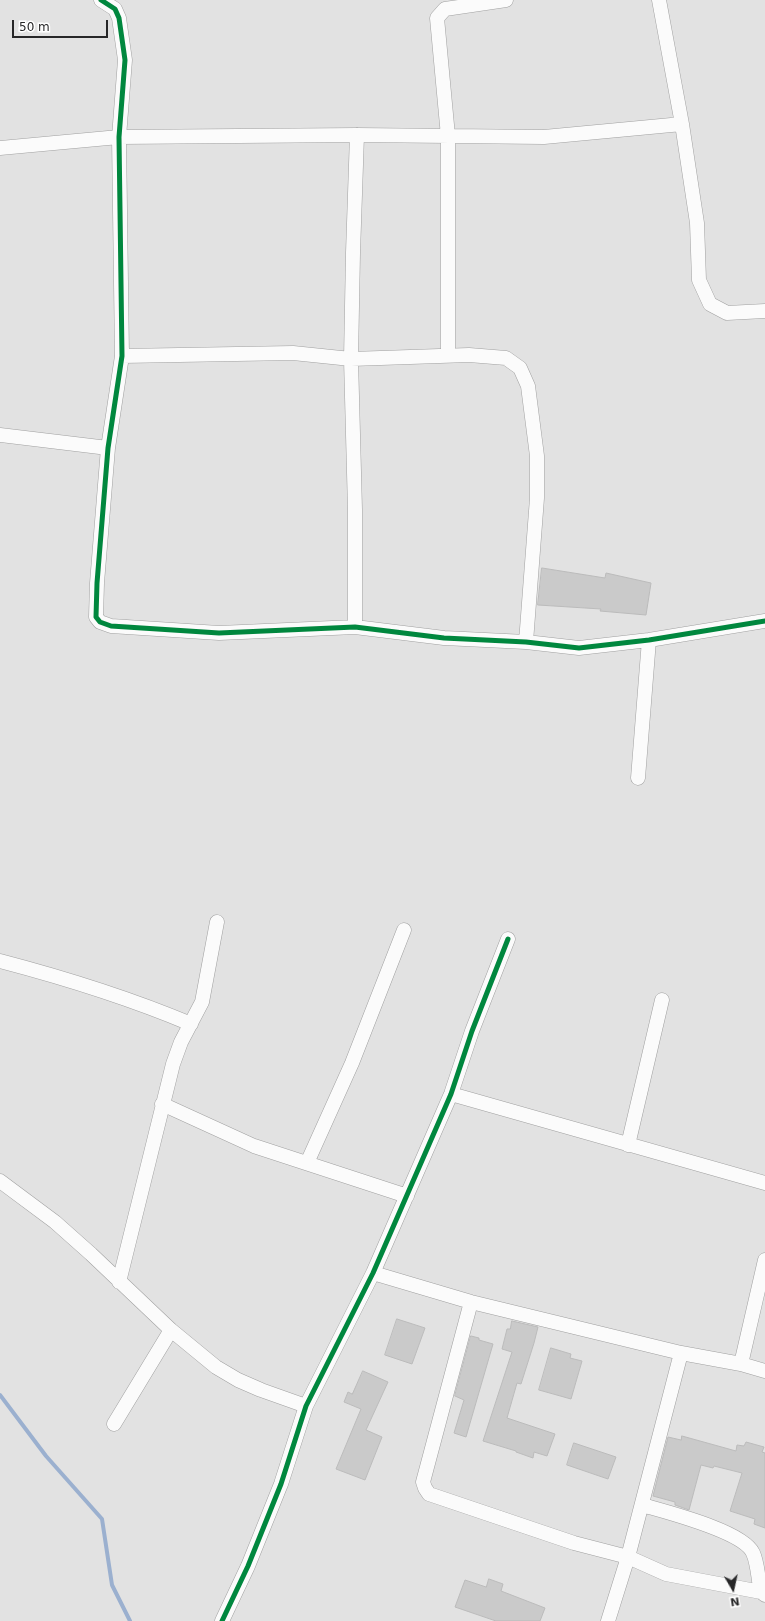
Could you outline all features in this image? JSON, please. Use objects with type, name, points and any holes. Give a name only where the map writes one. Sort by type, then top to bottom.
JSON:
[{"type":"street","points":[[101,0],[115,9],[120,18],[125,60],[119,137],[122,356],[108,448],[97,583],[96,617],[100,622],[111,626],[219,633],[355,627],[444,638],[526,642],[579,648],[649,640],[765,621]]},
{"type":"street","points":[[448,355],[448,136],[437,18],[445,9],[506,0]]},
{"type":"street","points":[[659,0],[682,124],[697,223],[699,280],[710,304],[727,313],[765,311]]},
{"type":"street","points":[[0,148],[119,137],[357,135],[544,137],[682,124]]},
{"type":"street","points":[[355,627],[355,510],[351,359],[357,135]]},
{"type":"street","points":[[122,356],[293,353],[351,359],[448,355],[506,358],[520,368],[528,386],[537,456],[537,491],[526,642]]},
{"type":"street","points":[[0,435],[108,448]]},
{"type":"street","points":[[638,778],[649,640]]},
{"type":"street","points":[[119,1282],[137,1203],[148,1168],[162,1104],[173,1064],[202,1002],[217,922]]},
{"type":"street","points":[[307,1163],[352,1063],[404,930]]},
{"type":"street","points":[[222,1621],[248,1566],[281,1484],[306,1406],[373,1273],[451,1094],[472,1031],[508,938]]},
{"type":"street","points":[[0,961],[92,988],[191,1024]]},
{"type":"street","points":[[628,1145],[662,1000]]},
{"type":"street","points":[[451,1094],[765,1183]]},
{"type":"street","points":[[162,1104],[254,1146],[407,1196]]},
{"type":"street","points":[[0,1181],[55,1222],[92,1254],[119,1282],[171,1330],[216,1367],[238,1380],[261,1390],[306,1406]]},
{"type":"street","points":[[741,1364],[765,1260]]},
{"type":"street","points":[[373,1273],[471,1302],[681,1353],[741,1364],[765,1371]]},
{"type":"street","points":[[471,1302],[430,1451],[423,1482],[428,1494],[574,1543],[628,1557],[666,1574],[763,1593],[754,1555],[750,1549],[730,1534],[718,1528],[642,1505]]},
{"type":"street","points":[[114,1424],[171,1330]]},
{"type":"street","points":[[608,1621],[628,1557],[681,1353]]},
{"type":"building","points":[[542,568],[605,578],[606,573],[651,583],[646,615],[600,611],[601,609],[538,605]]},
{"type":"building","points":[[397,1319],[425,1328],[412,1364],[385,1355]]},
{"type":"building","points":[[512,1321],[538,1327],[521,1384],[517,1383],[507,1418],[555,1434],[547,1456],[534,1452],[533,1458],[483,1441],[512,1352],[502,1349],[507,1329],[510,1329]]},
{"type":"building","points":[[471,1336],[493,1344],[466,1437],[454,1433],[464,1400],[455,1396]]},
{"type":"building","points":[[551,1348],[571,1354],[570,1358],[582,1361],[571,1399],[539,1390]]},
{"type":"building","points":[[363,1371],[388,1382],[366,1430],[382,1437],[365,1480],[336,1469],[361,1409],[344,1402],[348,1392],[352,1394]]},
{"type":"building","points":[[682,1436],[736,1451],[737,1445],[744,1446],[746,1442],[764,1447],[762,1452],[765,1453],[765,1528],[754,1524],[755,1519],[730,1511],[742,1473],[714,1466],[713,1468],[701,1465],[689,1510],[675,1505],[675,1502],[653,1496],[668,1437],[681,1440]]},
{"type":"building","points":[[574,1443],[616,1457],[608,1479],[567,1465]]},
{"type":"building","points":[[489,1579],[503,1584],[501,1591],[545,1608],[540,1621],[496,1621],[455,1607],[465,1580],[486,1587]]},
{"type":"waterway","points":[[0,1395],[46,1456],[102,1519],[112,1585],[130,1621]]},
{"type":"cycle path","points":[[101,0],[115,9],[119,18],[125,60],[119,137],[122,356],[108,448],[97,583],[96,617],[100,622],[111,626],[219,633],[355,627],[444,638],[526,642],[579,648],[649,640],[765,621]]},
{"type":"cycle path","points":[[222,1621],[248,1566],[281,1484],[306,1406],[373,1273],[451,1094],[472,1031],[508,939]]}]
